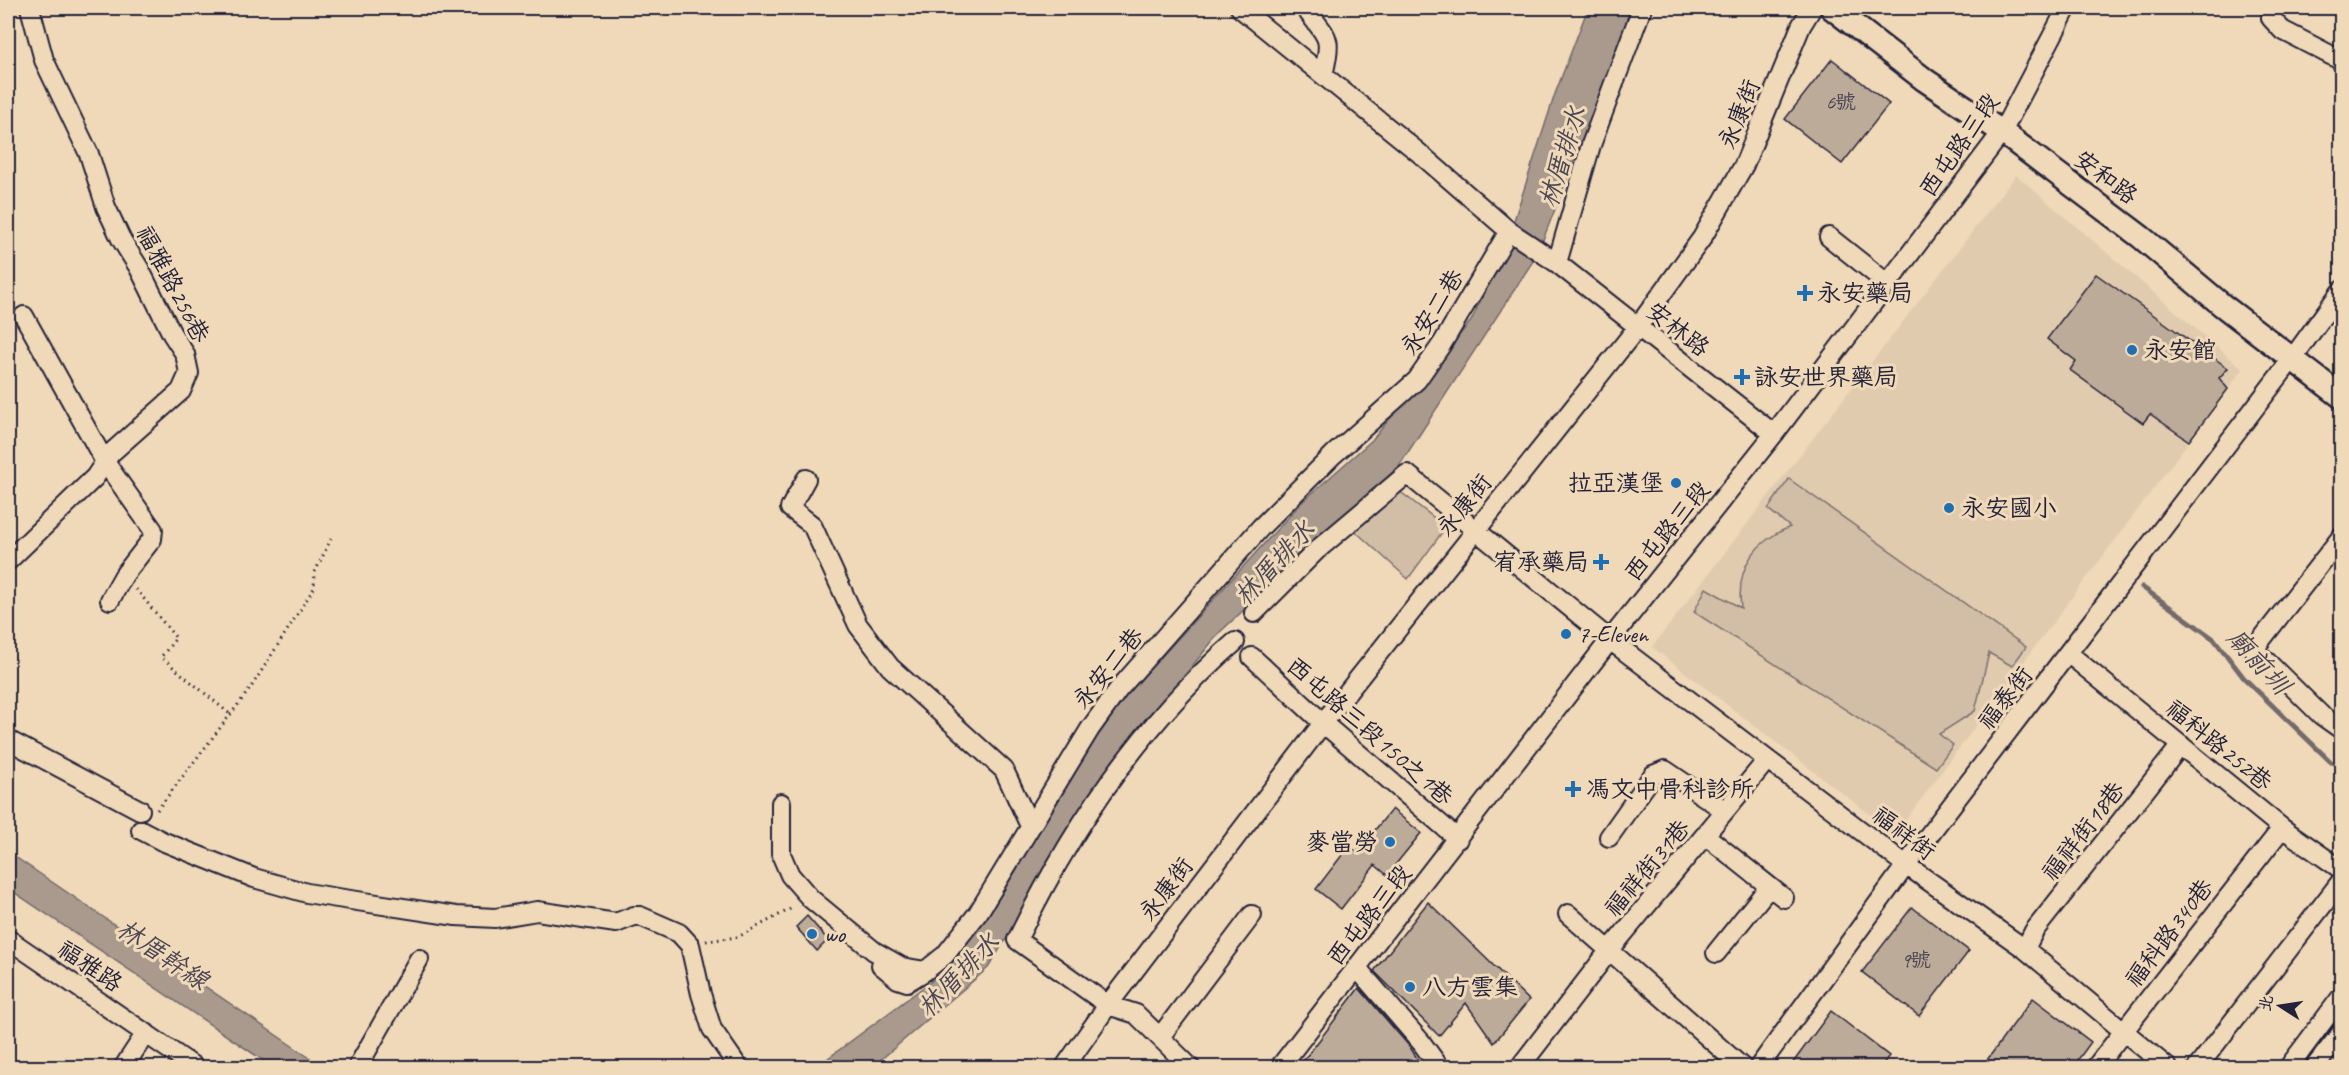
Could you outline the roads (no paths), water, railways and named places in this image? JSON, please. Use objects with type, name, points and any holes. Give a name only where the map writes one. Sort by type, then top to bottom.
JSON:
[{"type":"main road","name":"安和路","points":[[1832,8],[1925,80],[2002,132],[2141,237],[2222,305],[2342,397]]},
{"type":"street","name":"福雅路256巷","points":[[8,561],[95,477],[111,453],[181,391],[189,373],[185,354],[172,334],[106,207],[89,154],[44,60],[30,8]]},
{"type":"street","points":[[1240,8],[1418,152],[1509,231]]},
{"type":"street","points":[[1305,8],[1328,38],[1329,51],[1323,75]]},
{"type":"street","points":[[1555,261],[1591,145],[1642,8]]},
{"type":"street","name":"永康街","points":[[1064,1068],[1108,1005],[1323,723],[1637,328],[1702,238],[1744,165],[1801,26],[1812,8]]},
{"type":"street","name":"西屯路三段","points":[[1279,1068],[1610,640],[1774,434],[2002,132],[2067,8]]},
{"type":"street","points":[[2274,8],[2271,18],[2282,30],[2342,61]]},
{"type":"street","name":"安林路","points":[[1509,231],[1555,261],[1774,434]]},
{"type":"street","name":"永安二巷","points":[[925,971],[945,955],[978,913],[1090,729],[1125,681],[1261,527],[1333,455],[1417,380],[1442,344],[1509,231]]},
{"type":"street","points":[[1829,237],[1888,284]]},
{"type":"street","name":"福泰街","points":[[1758,1068],[1906,865],[2069,654],[2342,290]]},
{"type":"street","points":[[24,316],[105,462],[153,530],[152,539],[124,575],[110,600]]},
{"type":"street","name":"福祥街","points":[[1254,613],[1317,550],[1407,474],[1610,640],[1906,865],[2025,950],[2125,1030],[2168,1068]]},
{"type":"street","points":[[806,479],[790,508],[812,525],[858,625],[890,667],[1004,770],[1030,826]]},
{"type":"street","points":[[2342,536],[2254,649],[2321,715],[2342,730]]},
{"type":"street","points":[[1191,1068],[1136,1014],[1108,1005],[1017,940],[1079,829],[1140,740],[1192,681],[1235,642]]},
{"type":"street","name":"福科路252巷","points":[[2069,654],[2282,828],[2342,870]]},
{"type":"street","name":"西屯路三段150之1巷","points":[[1252,657],[1323,723],[1458,839]]},
{"type":"street","points":[[8,740],[140,810]]},
{"type":"street","name":"福祥街18巷","points":[[2025,950],[2034,931],[2181,745]]},
{"type":"street","name":"福祥街31巷","points":[[1519,1068],[1609,951],[1767,760]]},
{"type":"street","points":[[1610,837],[1653,775],[1665,770],[1724,810]]},
{"type":"street","points":[[781,803],[781,854],[790,875],[804,891],[874,951],[902,968],[925,971]]},
{"type":"street","name":"福科路340巷","points":[[2095,1068],[2239,880],[2282,828]]},
{"type":"street","points":[[141,830],[162,841],[254,878],[307,893],[456,916],[495,918],[537,911],[616,923],[633,916],[640,916],[678,933],[690,945],[712,1029],[739,1068]]},
{"type":"street","points":[[1706,836],[1777,893],[1716,953]]},
{"type":"street","points":[[2197,1068],[2342,880]]},
{"type":"street","points":[[1568,914],[1743,1068]]},
{"type":"street","points":[[1160,1037],[1252,915]]},
{"type":"street","points":[[821,917],[898,979],[907,982],[925,971]]},
{"type":"street","name":"福雅路","points":[[8,939],[196,1068]]},
{"type":"street","points":[[357,1068],[419,959]]},
{"type":"street","points":[[1358,968],[1440,1068]]},
{"type":"street","points":[[2288,1068],[2342,996]]},
{"type":"street","points":[[2314,1068],[2342,1032]]},
{"type":"street","points":[[123,1068],[146,1033]]},
{"type":"water","name":"林厝排水","points":[[1588,8],[1634,8],[1537,255],[1399,466],[1219,633],[1100,780],[1042,881],[988,968],[872,1067],[815,1068],[945,971],[1030,842],[1104,720],[1301,503],[1372,440],[1471,321],[1504,251],[1555,94]]},
{"type":"water","points":[[8,852],[323,1067],[273,1067],[8,888]]},
{"type":"waterway","name":"廟前圳","points":[[2142,587],[2214,639],[2244,678],[2331,762],[2342,767]]},
{"type":"place","name":"永安藥局","points":[[1805,293]]},
{"type":"place","name":"永安館","points":[[2132,350]]},
{"type":"place","name":"詠安世界藥局","points":[[1742,377]]},
{"type":"place","name":"拉亞漢堡","points":[[1676,483]]},
{"type":"place","name":"永安國小","points":[[1949,508]]},
{"type":"place","name":"宥承藥局","points":[[1601,562]]},
{"type":"place","name":"7-Eleven","points":[[1566,634]]},
{"type":"place","name":"馮文中骨科診所","points":[[1573,789]]},
{"type":"place","name":"麥當勞","points":[[1390,842]]},
{"type":"place","name":"wo","points":[[812,934]]},
{"type":"place","name":"八方雲集","points":[[1410,987]]},
{"type":"water label","name":"林厝幹線","points":[[163,954]]}]
